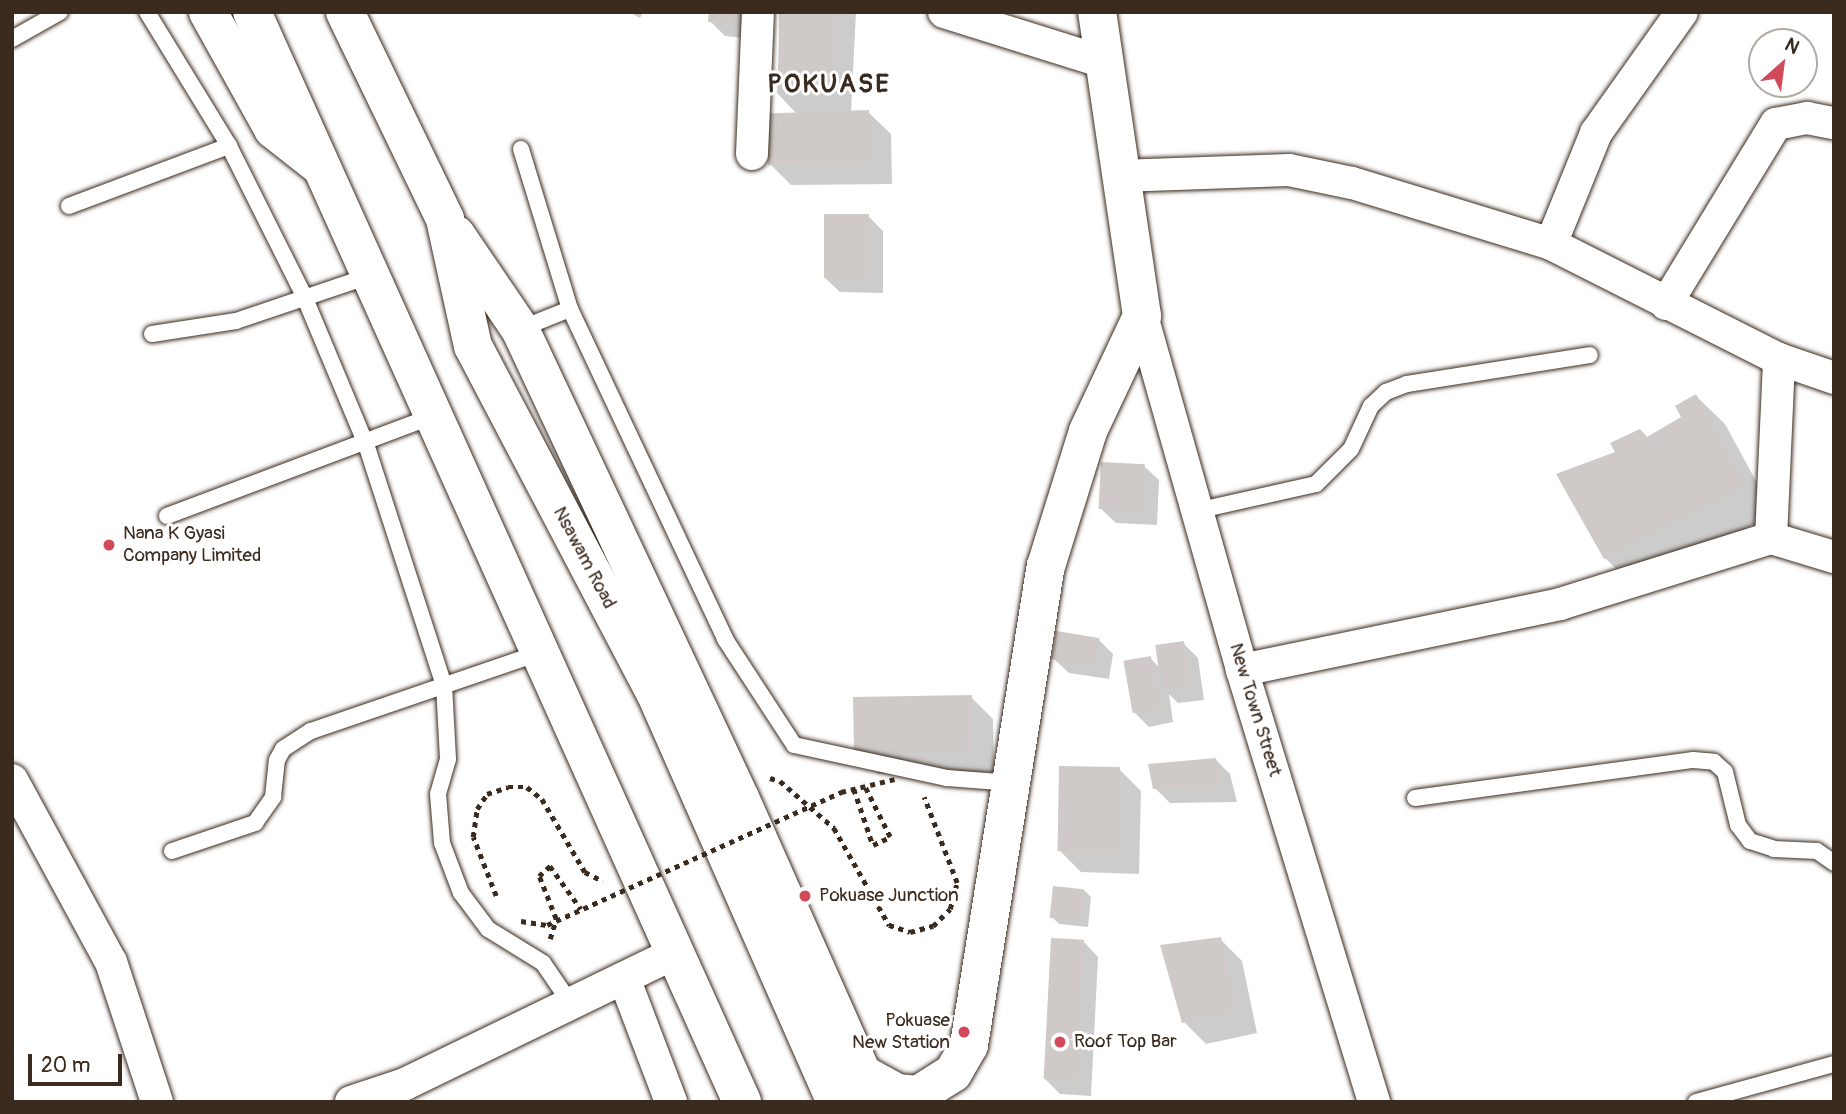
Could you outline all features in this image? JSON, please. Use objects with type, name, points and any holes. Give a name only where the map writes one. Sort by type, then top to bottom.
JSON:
[{"type":"main road","points":[[208,12],[273,129],[320,166]]},
{"type":"main road","points":[[252,12],[539,653],[677,952],[742,1102]]},
{"type":"main road","name":"Nsawam Road","points":[[345,12],[445,219],[472,346],[655,692],[836,1102]]},
{"type":"main road","points":[[962,1102],[1046,566],[1088,431],[1142,316],[1119,176],[1097,12]]},
{"type":"main road","points":[[445,219],[520,329],[725,766],[868,1087],[918,1095],[953,1073],[969,1045]]},
{"type":"street","points":[[752,154],[758,12]]},
{"type":"street","points":[[944,12],[1104,62]]},
{"type":"street","points":[[1551,244],[1597,134],[1682,12]]},
{"type":"street","points":[[1667,304],[1776,124],[1807,118],[1833,123]]},
{"type":"street","points":[[1119,176],[1289,170],[1318,173],[1551,244],[1779,359],[1834,379]]},
{"type":"street","name":"New Town Street","points":[[1142,316],[1242,670],[1374,1102]]},
{"type":"street","points":[[1771,538],[1779,359]]},
{"type":"street","points":[[1242,670],[1560,604],[1771,538],[1834,557]]},
{"type":"street","points":[[12,780],[111,962],[157,1102]]},
{"type":"street","points":[[351,1102],[410,1093],[571,1004],[677,952]]},
{"type":"street","points":[[624,978],[671,1102]]},
{"type":"lane","points":[[12,39],[60,12]]},
{"type":"lane","points":[[147,12],[229,146],[304,296],[366,444],[444,685],[448,759],[438,794],[442,843],[461,893],[488,929],[543,963],[571,1004]]},
{"type":"lane","points":[[69,206],[229,146]]},
{"type":"lane","points":[[522,149],[570,309],[725,639],[794,746],[947,778],[1014,783]]},
{"type":"lane","points":[[152,334],[236,321],[372,275]]},
{"type":"lane","points":[[520,329],[570,309]]},
{"type":"lane","points":[[1196,511],[1315,484],[1351,449],[1371,406],[1386,391],[1407,384],[1590,355]]},
{"type":"lane","points":[[167,516],[366,444],[434,416]]},
{"type":"lane","points":[[172,851],[255,823],[273,797],[277,760],[283,749],[311,731],[539,653]]},
{"type":"lane","points":[[1415,797],[1693,760],[1714,762],[1725,772],[1738,825],[1750,841],[1774,849],[1817,850],[1834,863]]},
{"type":"lane","points":[[1696,1102],[1834,1064]]},
{"type":"path","points":[[725,766],[780,781],[834,828],[889,925],[910,932],[933,926],[950,909],[957,883],[919,789]]},
{"type":"path","points":[[511,915],[547,925],[854,789],[895,779],[904,781]]},
{"type":"path","points":[[502,909],[474,837],[477,808],[487,794],[527,787],[542,799],[585,872],[657,909]]},
{"type":"path","points":[[854,789],[873,845],[890,837],[867,796]]},
{"type":"path","points":[[556,919],[539,876],[550,866],[581,909]]},
{"type":"building","points":[[709,12],[739,12],[737,25],[708,22]]},
{"type":"building","points":[[779,12],[834,12],[834,94],[779,94]]},
{"type":"building","points":[[869,110],[871,162],[768,166],[766,114]]},
{"type":"building","points":[[824,214],[869,214],[869,278],[824,278]]},
{"type":"building","points":[[1696,394],[1747,486],[1604,559],[1556,474],[1615,452],[1610,443],[1640,429],[1647,437],[1681,417],[1675,406]]},
{"type":"building","points":[[1101,462],[1145,464],[1142,511],[1099,509]]},
{"type":"building","points":[[1056,631],[1099,638],[1095,666],[1052,659]]},
{"type":"building","points":[[1184,641],[1190,686],[1162,690],[1155,645]]},
{"type":"building","points":[[1151,656],[1160,708],[1133,713],[1123,661]]},
{"type":"building","points":[[972,695],[973,751],[854,753],[853,697]]},
{"type":"building","points":[[1216,758],[1223,788],[1153,789],[1148,764]]},
{"type":"building","points":[[1059,766],[1120,767],[1119,852],[1058,851]]},
{"type":"building","points":[[1053,886],[1084,889],[1080,921],[1050,918]]},
{"type":"building","points":[[1221,937],[1236,1011],[1182,1023],[1160,945]]},
{"type":"building","points":[[1051,938],[1084,940],[1077,1081],[1044,1079]]},
{"type":"place","name":"Nana K Gyasi Company Limited","points":[[109,545]]},
{"type":"place","name":"Pokuase Junction","points":[[805,896]]},
{"type":"place","name":"Pokuase New Station","points":[[964,1032]]},
{"type":"place","name":"Roof Top Bar","points":[[1060,1042]]},
{"type":"district","name":"POKUASE","points":[[829,85]]}]
